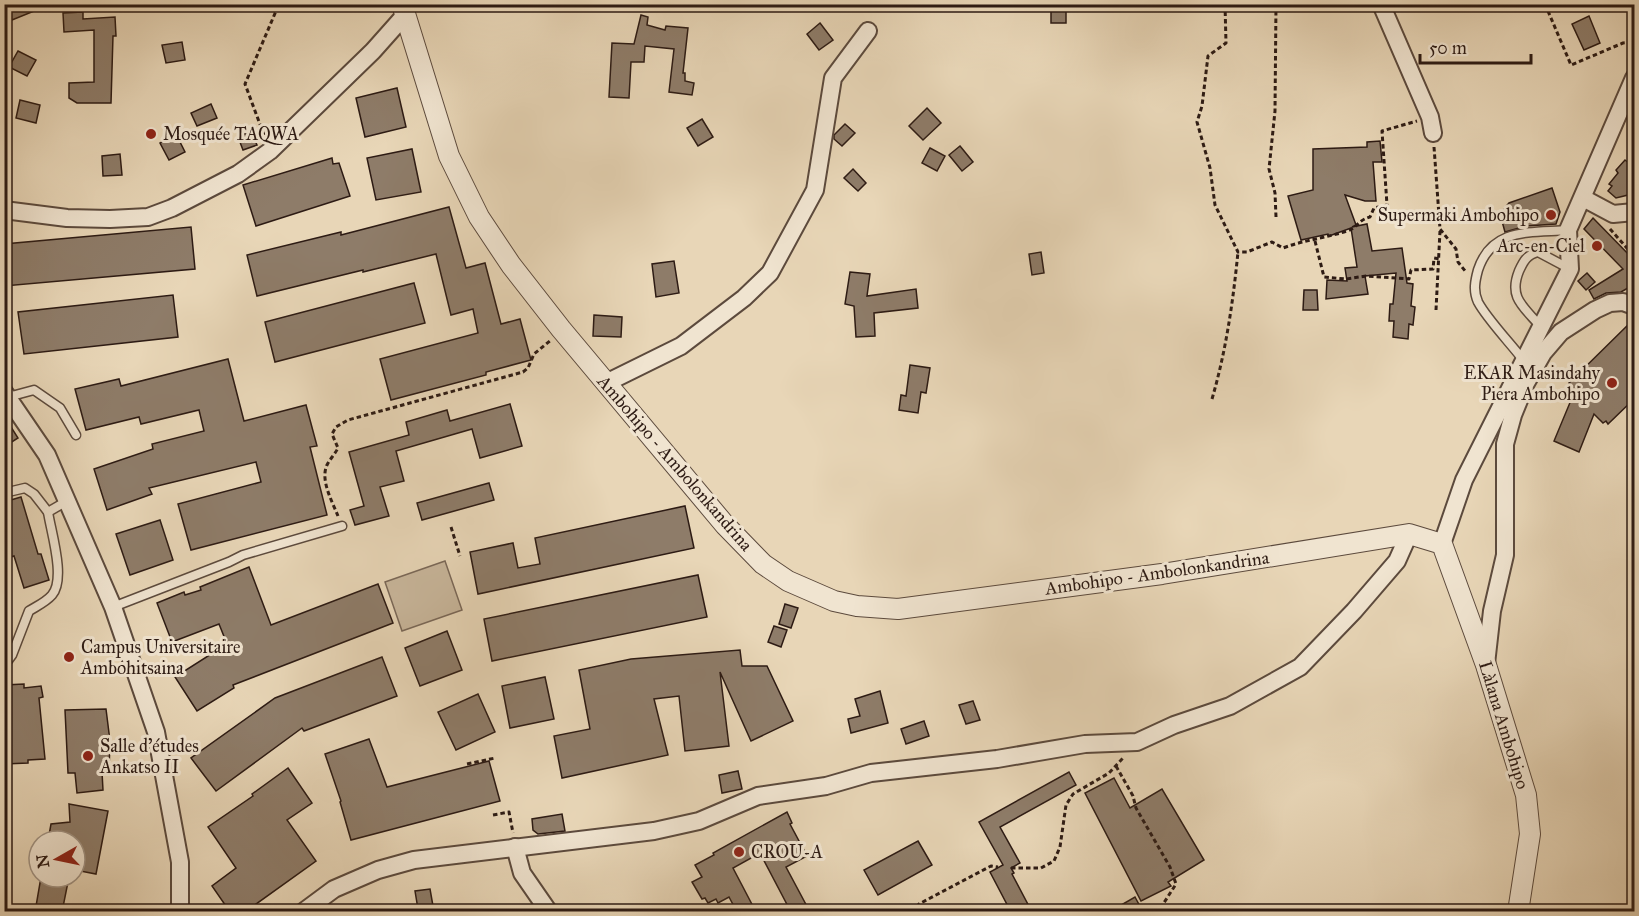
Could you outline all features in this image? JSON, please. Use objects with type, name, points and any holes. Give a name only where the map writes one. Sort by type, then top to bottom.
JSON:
[{"type":"street","points":[[1381,4],[1431,125]]},
{"type":"street","points":[[4,210],[67,218],[148,217],[172,208],[238,174],[270,151],[374,51],[403,10]]},
{"type":"street","name":"Ambohipo - Ambolonkandrina","points":[[403,10],[449,156],[479,217],[511,265],[561,329],[724,525],[763,564],[788,581],[834,601],[857,606],[898,609],[1162,574],[1409,534],[1442,544]]},
{"type":"street","points":[[606,383],[681,346],[744,297],[770,273],[815,190],[833,78],[868,32]]},
{"type":"street","points":[[1442,544],[1464,480],[1570,269],[1568,230],[1635,78]]},
{"type":"street","points":[[1583,198],[1614,214],[1635,212]]},
{"type":"street","points":[[1486,665],[1492,611],[1505,555],[1505,444],[1513,415],[1526,383],[1543,353],[1561,332],[1610,303],[1623,302],[1635,306]]},
{"type":"street","points":[[6,394],[47,455],[68,501],[113,607],[156,732],[180,862],[180,912]]},
{"type":"street","points":[[303,912],[334,890],[378,870],[414,860],[654,831],[699,821],[759,796],[825,786],[872,773],[997,759],[1085,744],[1137,742],[1174,725],[1230,706],[1300,667],[1397,561],[1409,534]]},
{"type":"street","name":"Làlana Ambohipo","points":[[1442,544],[1486,665],[1526,795],[1530,834],[1518,912]]},
{"type":"street","points":[[515,847],[522,873],[549,912]]},
{"type":"lane","points":[[1525,362],[1478,301],[1474,284],[1482,259],[1494,243],[1507,237],[1568,230]]},
{"type":"lane","points":[[1542,328],[1519,301],[1514,290],[1515,281],[1523,262],[1529,255],[1538,252],[1570,269]]},
{"type":"lane","points":[[6,394],[34,390],[60,408],[76,435]]},
{"type":"lane","points":[[4,493],[25,488],[34,494],[48,512],[58,582],[54,594],[44,603],[29,611],[12,655],[4,666]]},
{"type":"lane","points":[[48,512],[68,501]]},
{"type":"lane","points":[[113,607],[243,555],[342,526]]},
{"type":"path","points":[[270,151],[245,84],[276,11],[282,4]]},
{"type":"path","points":[[1212,399],[1220,371],[1233,301],[1238,252],[1215,205],[1210,168],[1197,122],[1202,106],[1208,56],[1226,42],[1225,4]]},
{"type":"path","points":[[1276,4],[1275,111],[1269,169],[1275,193],[1276,217]]},
{"type":"path","points":[[1545,4],[1571,65],[1623,43],[1635,42]]},
{"type":"path","points":[[1238,252],[1247,252],[1272,242],[1283,248],[1351,230],[1360,220],[1370,217],[1374,208],[1387,206],[1382,131],[1431,125],[1440,229],[1436,310]]},
{"type":"path","points":[[1614,214],[1605,223],[1635,256]]},
{"type":"path","points":[[1440,229],[1456,249],[1458,262],[1474,284]]},
{"type":"path","points":[[1315,240],[1324,277],[1346,279],[1366,276],[1409,279],[1411,270],[1433,269],[1434,258],[1440,259]]},
{"type":"path","points":[[342,526],[328,492],[325,473],[327,463],[338,448],[332,435],[336,427],[348,420],[523,372],[528,368],[534,354],[549,343],[561,329]]},
{"type":"path","points":[[452,527],[460,556]]},
{"type":"path","points":[[1011,868],[1041,868],[1054,861],[1060,847],[1066,805],[1073,795],[1109,773],[1137,742]]},
{"type":"path","points":[[467,764],[495,758]]},
{"type":"path","points":[[1116,766],[1133,796],[1136,808],[1170,867],[1176,884],[1158,912]]},
{"type":"path","points":[[494,815],[509,812],[515,847]]},
{"type":"path","points":[[911,912],[919,904],[991,866],[998,867]]},
{"type":"shaded area","points":[[445,561],[462,610],[402,631],[385,582]]},
{"type":"building","points":[[6,4],[49,4],[49,5],[12,20]]},
{"type":"building","points":[[1051,6],[1066,6],[1066,23],[1051,23]]},
{"type":"building","points":[[83,12],[83,19],[115,17],[116,36],[113,36],[111,103],[77,103],[69,98],[69,83],[94,82],[94,30],[64,32],[63,13]]},
{"type":"building","points":[[641,15],[648,17],[647,25],[665,30],[666,26],[688,28],[683,73],[685,73],[685,81],[694,83],[692,95],[669,92],[674,49],[645,46],[644,62],[631,62],[629,98],[609,97],[612,43],[634,44]]},
{"type":"building","points":[[1589,16],[1600,43],[1584,50],[1572,24]]},
{"type":"building","points":[[820,23],[833,40],[819,50],[807,34]]},
{"type":"building","points":[[182,42],[185,60],[166,63],[162,45]]},
{"type":"building","points":[[18,51],[36,60],[27,76],[9,67]]},
{"type":"building","points":[[397,88],[406,127],[365,137],[356,98]]},
{"type":"building","points":[[20,100],[40,105],[36,123],[16,118]]},
{"type":"building","points":[[211,104],[217,118],[197,126],[191,113]]},
{"type":"building","points":[[927,108],[941,123],[923,140],[909,126]]},
{"type":"building","points":[[702,119],[713,137],[698,146],[687,128]]},
{"type":"building","points":[[845,124],[855,133],[842,146],[834,139],[834,135]]},
{"type":"building","points":[[251,131],[257,145],[243,150],[238,137]]},
{"type":"building","points":[[176,134],[185,152],[169,160],[160,143]]},
{"type":"building","points":[[1380,141],[1382,162],[1373,162],[1376,201],[1365,201],[1345,195],[1356,225],[1352,227],[1367,224],[1372,251],[1402,248],[1407,283],[1413,284],[1411,306],[1415,307],[1413,325],[1409,324],[1408,339],[1393,337],[1394,321],[1389,321],[1396,273],[1365,276],[1368,294],[1326,299],[1327,280],[1347,281],[1345,268],[1357,267],[1351,228],[1329,236],[1328,234],[1301,240],[1288,196],[1313,190],[1313,149],[1367,147],[1367,142]]},
{"type":"building","points":[[960,146],[973,162],[962,171],[949,155]]},
{"type":"building","points":[[930,148],[945,156],[937,171],[922,163]]},
{"type":"building","points":[[412,149],[421,192],[376,200],[367,158]]},
{"type":"building","points":[[120,154],[122,175],[103,176],[102,156]]},
{"type":"building","points":[[332,158],[333,164],[339,163],[350,196],[256,226],[243,185]]},
{"type":"building","points":[[1625,160],[1635,168],[1635,187],[1628,195],[1616,198],[1608,191],[1612,186],[1609,184],[1618,173],[1616,170]]},
{"type":"building","points":[[853,169],[866,183],[858,191],[844,178]]},
{"type":"building","points":[[1552,188],[1560,212],[1556,224],[1526,226],[1505,232],[1500,214],[1509,203]]},
{"type":"building","points":[[449,207],[466,268],[485,263],[501,324],[520,319],[531,360],[486,372],[486,375],[391,400],[380,359],[478,333],[473,309],[451,315],[436,254],[257,296],[247,255],[341,232],[341,235]]},
{"type":"building","points":[[1593,218],[1635,261],[1635,284],[1621,292],[1606,293],[1594,299],[1589,290],[1623,269],[1584,229]]},
{"type":"building","points":[[191,227],[195,269],[4,286],[4,244]]},
{"type":"building","points":[[1041,252],[1044,273],[1032,275],[1029,254]]},
{"type":"building","points":[[674,261],[679,293],[656,297],[652,264]]},
{"type":"building","points":[[850,272],[870,274],[867,296],[916,289],[918,308],[874,313],[875,336],[856,337],[854,306],[845,304]]},
{"type":"building","points":[[1587,273],[1595,282],[1586,290],[1578,281]]},
{"type":"building","points":[[414,283],[425,323],[275,362],[265,322]]},
{"type":"building","points":[[1304,290],[1317,290],[1318,310],[1303,310]]},
{"type":"building","points":[[173,295],[178,337],[24,354],[18,312]]},
{"type":"building","points":[[594,315],[622,317],[621,337],[593,336]]},
{"type":"building","points":[[1635,318],[1635,398],[1608,424],[1606,421],[1603,423],[1594,414],[1579,452],[1554,441],[1574,393],[1569,383]]},
{"type":"building","points":[[228,359],[244,421],[306,405],[317,446],[310,447],[327,515],[191,550],[178,504],[261,482],[256,462],[149,488],[152,494],[107,510],[94,469],[153,449],[152,444],[204,431],[199,410],[141,424],[139,417],[86,430],[75,389],[119,379],[121,386]]},
{"type":"building","points":[[910,365],[930,368],[926,393],[921,392],[918,413],[899,410],[901,395],[906,396]]},
{"type":"building","points":[[510,404],[522,446],[480,458],[472,429],[396,451],[404,481],[380,487],[389,516],[355,525],[350,510],[364,506],[349,452],[409,435],[406,422],[447,410],[450,421]]},
{"type":"building","points":[[4,416],[18,438],[4,447]]},
{"type":"building","points":[[489,483],[494,500],[422,520],[417,503]]},
{"type":"building","points":[[21,497],[38,554],[41,554],[49,580],[24,588],[14,556],[10,557],[4,537],[4,502]]},
{"type":"building","points":[[685,506],[694,548],[478,594],[470,552],[513,543],[518,568],[540,564],[535,538]]},
{"type":"building","points":[[160,520],[173,560],[130,575],[116,534]]},
{"type":"building","points":[[249,567],[271,625],[378,584],[393,623],[233,685],[234,688],[197,711],[175,677],[227,644],[219,624],[172,642],[157,603],[184,592],[185,595],[201,590],[200,587]]},
{"type":"building","points":[[698,575],[707,617],[492,661],[484,619]]},
{"type":"building","points":[[785,604],[798,608],[791,628],[779,624]]},
{"type":"building","points":[[774,626],[787,630],[781,647],[768,642]]},
{"type":"building","points":[[447,631],[462,670],[420,686],[405,648]]},
{"type":"building","points":[[740,650],[742,666],[767,666],[793,721],[751,741],[720,672],[729,746],[685,751],[679,696],[654,699],[668,755],[562,778],[554,736],[590,729],[579,670],[631,659]]},
{"type":"building","points":[[382,657],[397,696],[304,731],[302,728],[216,791],[191,758],[275,698]]},
{"type":"building","points":[[545,677],[554,719],[510,728],[502,686]]},
{"type":"building","points":[[24,684],[24,688],[41,686],[43,697],[39,698],[45,759],[28,760],[28,763],[4,764],[4,685]]},
{"type":"building","points":[[880,691],[888,723],[851,733],[848,719],[860,716],[855,699]]},
{"type":"building","points":[[478,694],[495,732],[456,750],[438,712]]},
{"type":"building","points":[[973,701],[980,720],[966,724],[959,705]]},
{"type":"building","name":"Salle d'études Ankatso II","points":[[106,709],[110,741],[109,771],[102,772],[103,790],[77,793],[75,773],[68,773],[65,710]]},
{"type":"building","points":[[924,721],[929,736],[906,744],[901,729]]},
{"type":"building","points":[[369,739],[387,787],[489,761],[500,801],[351,840],[325,754]]},
{"type":"building","points":[[288,768],[312,803],[287,820],[316,861],[245,912],[230,912],[212,886],[236,868],[208,827]]},
{"type":"building","points":[[738,771],[742,789],[722,793],[719,775]]},
{"type":"building","points":[[1069,772],[1076,785],[1000,827],[1020,863],[1011,868],[1014,873],[1012,874],[1032,912],[1011,912],[990,872],[1003,865],[979,822]]},
{"type":"building","points":[[1114,778],[1130,808],[1162,789],[1204,860],[1168,882],[1171,886],[1141,901],[1085,793]]},
{"type":"building","points":[[69,804],[108,811],[96,874],[87,872],[87,829],[50,829],[51,824],[70,822]]},
{"type":"building","points":[[787,812],[792,823],[790,824],[807,856],[786,867],[810,912],[791,912],[760,853],[733,868],[756,912],[737,912],[729,897],[718,903],[716,899],[708,903],[705,898],[702,899],[692,882],[702,877],[695,865]]},
{"type":"building","points":[[562,814],[565,831],[538,834],[533,830],[532,819]]},
{"type":"building","points":[[918,841],[932,865],[878,895],[864,870]]},
{"type":"building","points":[[39,889],[67,889],[62,912],[35,912]]},
{"type":"building","points":[[430,889],[433,906],[418,909],[415,891]]},
{"type":"building","points":[[1135,897],[1143,912],[1109,912]]},
{"type":"place","name":"Mosquée TAQWA","points":[[151,134]]},
{"type":"place","name":"Supermaki Ambohipo","points":[[1551,215]]},
{"type":"place","name":"Arc-en-Ciel","points":[[1597,246]]},
{"type":"place","name":"EKAR Masindahy Piera Ambohipo","points":[[1612,383]]},
{"type":"place","name":"Campus Universitaire Ambohitsaina","points":[[69,657]]},
{"type":"place","name":"Salle d'études Ankatso II","points":[[88,756]]},
{"type":"place","name":"CROU-A","points":[[739,852]]}]
